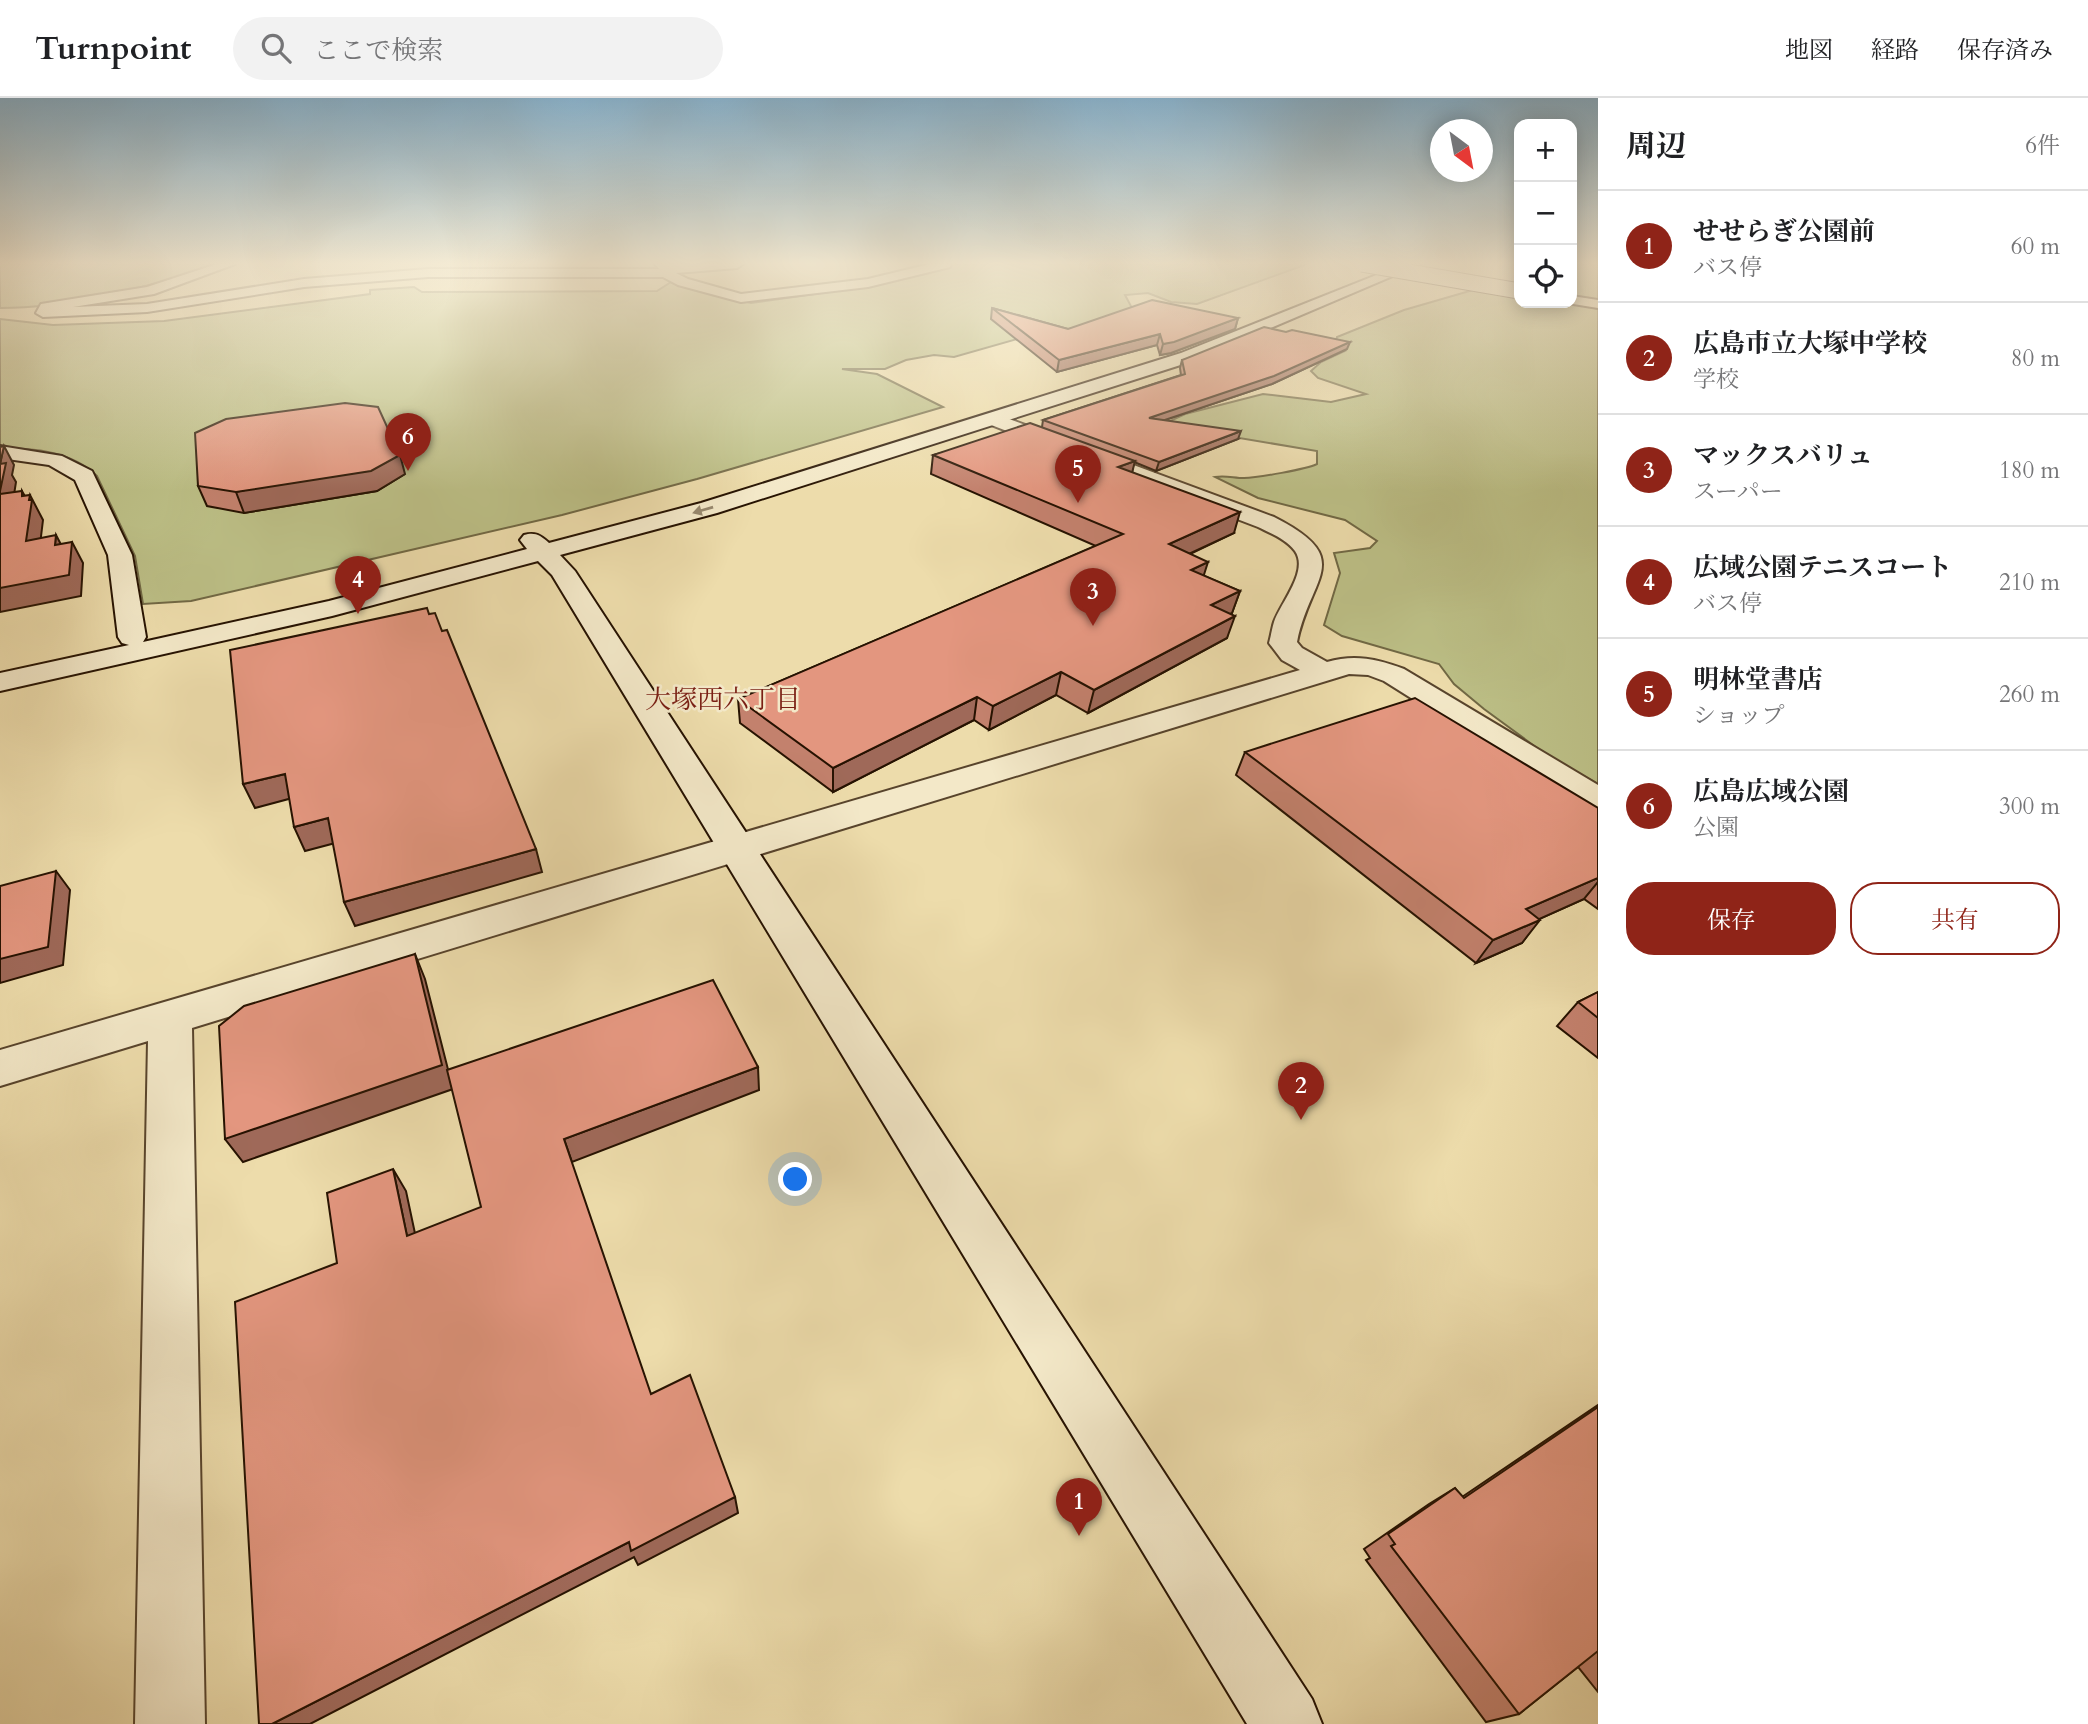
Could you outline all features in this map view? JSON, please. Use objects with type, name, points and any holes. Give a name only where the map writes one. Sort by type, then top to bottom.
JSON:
[{"type":"street","points":[[0,682],[332,608],[800,467],[1205,340]]},
{"type":"street","points":[[0,665],[709,508],[1188,357],[1230,340]]},
{"type":"street","points":[[993,419],[1266,522],[1292,535],[1309,553],[1313,568],[1284,631],[1283,643],[1292,654],[1324,672]]},
{"type":"street","points":[[0,452],[55,460],[83,476],[120,555],[132,637]]},
{"type":"street","points":[[539,547],[562,571],[1287,1724]]},
{"type":"street","points":[[0,1068],[1349,665],[1372,667],[1394,675],[1598,800]]},
{"type":"street","points":[[170,1017],[170,1724]]},
{"type":"green space","points":[[0,340],[1014,340],[954,357],[934,355],[906,360],[885,369],[842,369],[877,374],[943,407],[697,479],[562,515],[191,601],[143,604],[135,556],[97,476],[64,456],[26,449],[0,448]]},
{"type":"green space","points":[[1336,340],[1598,340],[1598,784],[1548,756],[1484,709],[1454,684],[1439,664],[1342,636],[1324,625],[1340,573],[1334,553],[1370,548],[1377,541],[1345,520],[1258,498],[1215,477],[1250,478],[1303,468],[1317,464],[1317,451],[1168,426],[1170,421],[1185,414],[1263,394],[1331,402],[1366,394],[1318,378],[1311,371],[1321,362],[1345,351]]},
{"type":"building","points":[[1033,340],[1137,340],[1059,360]]},
{"type":"building","points":[[1162,340],[1180,340],[1174,342],[1163,344]]},
{"type":"building","points":[[1232,340],[1350,342],[1274,376],[1149,418],[1241,431],[1159,462],[1043,420],[1185,374],[1182,360]]},
{"type":"building","points":[[345,403],[378,407],[400,455],[371,471],[236,492],[198,486],[195,433],[226,419]]},
{"type":"building","points":[[1030,423],[1135,461],[1118,467],[1240,512],[1169,544],[1208,562],[1191,570],[1240,591],[1211,605],[1235,616],[1094,690],[1061,672],[993,706],[977,697],[833,768],[738,699],[1123,534],[933,455]]},
{"type":"building","points":[[4,446],[0,464],[0,447]]},
{"type":"building","points":[[6,463],[0,491],[0,464]]},
{"type":"building","points":[[22,491],[22,496],[30,495],[29,500],[32,500],[26,541],[56,535],[55,545],[72,542],[69,575],[0,588],[0,494]]},
{"type":"building","points":[[427,608],[429,614],[435,613],[442,631],[447,630],[536,849],[344,902],[328,818],[294,827],[285,774],[243,784],[230,650]]},
{"type":"building","points":[[1415,698],[1598,808],[1598,878],[1526,909],[1540,920],[1493,940],[1245,752]]},
{"type":"building","points":[[56,871],[48,947],[0,959],[0,886]]},
{"type":"building","points":[[415,954],[442,1065],[225,1139],[219,1026],[244,1006]]},
{"type":"building","points":[[713,980],[758,1067],[564,1139],[651,1394],[690,1375],[735,1497],[631,1551],[629,1542],[272,1724],[259,1724],[235,1302],[337,1263],[327,1193],[393,1169],[407,1236],[481,1207],[447,1070]]},
{"type":"building","points":[[1598,992],[1598,1018],[1578,1002]]},
{"type":"building","points":[[1598,1407],[1598,1651],[1519,1714],[1391,1546],[1395,1544],[1388,1534],[1455,1488],[1464,1498]]},
{"type":"place","name":"広島広域公園","points":[[408,471]]},
{"type":"place","name":"明林堂書店","points":[[1078,503]]},
{"type":"place","name":"広域公園テニスコート","points":[[358,614]]},
{"type":"place","name":"マックスバリュ","points":[[1093,626]]},
{"type":"place","name":"広島市立大塚中学校","points":[[1301,1120]]},
{"type":"place","name":"せせらぎ公園前","points":[[1079,1536]]},
{"type":"district","name":"大塚西六丁目","points":[[723,699]]}]
